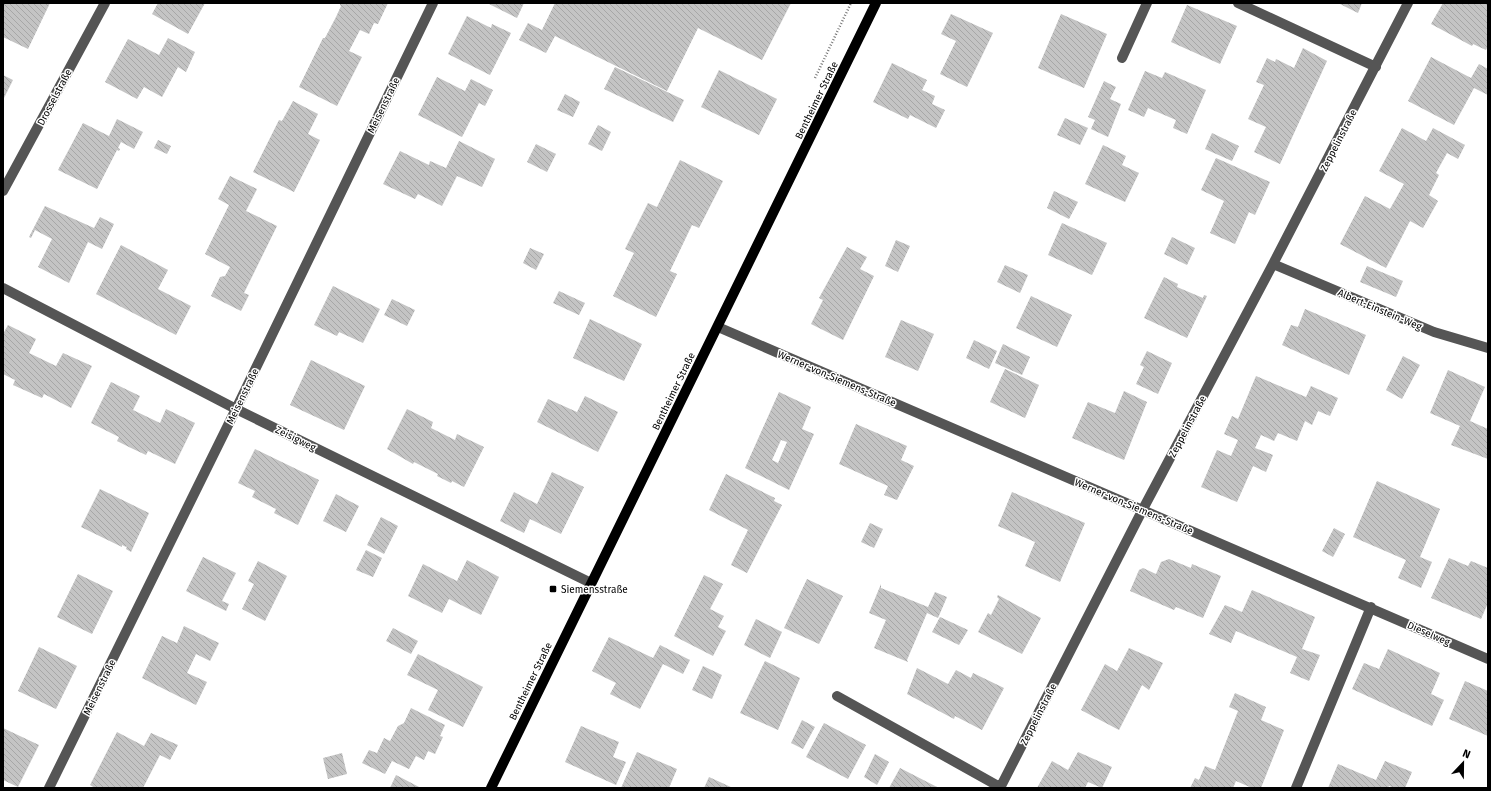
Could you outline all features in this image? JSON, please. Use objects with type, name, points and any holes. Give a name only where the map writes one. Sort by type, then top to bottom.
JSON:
[{"type":"main road","name":"Bentheimer Straße","points":[[491,788],[876,3]]},
{"type":"street","name":"Drosselstraße","points":[[3,191],[105,3]]},
{"type":"street","name":"Meisenstraße","points":[[49,788],[236,409],[433,3]]},
{"type":"street","points":[[1122,58],[1147,3]]},
{"type":"street","points":[[1238,3],[1376,67]]},
{"type":"street","name":"Zeppelinstraße","points":[[837,696],[1000,787],[1143,509],[1273,264],[1408,3]]},
{"type":"street","name":"Albert-Einstein-Weg","points":[[1273,264],[1434,332],[1488,348]]},
{"type":"street","name":"Zeisigweg","points":[[3,288],[236,409],[591,583]]},
{"type":"street","name":"Werner-von-Siemens-Straße","points":[[718,327],[1371,608]]},
{"type":"street","points":[[1296,788],[1371,608]]},
{"type":"street","name":"Dieselweg","points":[[1371,608],[1488,659]]},
{"type":"building","points":[[3,3],[50,3],[28,49],[3,37]]},
{"type":"building","points":[[158,3],[205,3],[188,34],[152,14]]},
{"type":"building","points":[[340,3],[388,3],[378,24],[374,23],[369,34],[360,30],[349,51],[362,57],[337,106],[299,87],[323,38],[325,38],[336,17],[341,6]]},
{"type":"building","points":[[487,3],[524,3],[517,18]]},
{"type":"building","points":[[555,3],[791,3],[762,60],[698,28],[667,91],[555,36],[546,53],[519,40],[528,23],[542,30]]},
{"type":"building","points":[[1338,3],[1362,3],[1358,13]]},
{"type":"building","points":[[1443,3],[1488,3],[1488,46],[1486,50],[1473,44],[1472,46],[1431,24]]},
{"type":"building","points":[[1187,5],[1237,26],[1220,64],[1171,42]]},
{"type":"building","points":[[951,14],[993,33],[967,87],[940,74],[956,41],[941,34]]},
{"type":"building","points":[[1061,14],[1107,34],[1084,88],[1038,68]]},
{"type":"building","points":[[467,16],[491,28],[492,24],[511,33],[490,75],[448,54]]},
{"type":"building","points":[[168,38],[195,52],[186,72],[178,67],[162,97],[144,87],[137,99],[105,82],[128,39],[159,55]]},
{"type":"building","points":[[1303,48],[1327,61],[1280,164],[1254,152],[1266,127],[1248,119],[1264,85],[1256,82],[1267,58],[1275,62],[1276,59],[1294,68]]},
{"type":"building","points":[[1431,57],[1471,78],[1479,64],[1488,69],[1488,95],[1474,88],[1454,125],[1408,101]]},
{"type":"building","points":[[892,63],[927,80],[922,90],[935,96],[932,104],[945,110],[936,128],[910,115],[908,119],[873,102]]},
{"type":"building","points":[[615,67],[684,100],[673,122],[604,89]]},
{"type":"building","points":[[719,70],[777,99],[759,135],[701,107]]},
{"type":"building","points":[[1145,71],[1162,78],[1165,72],[1206,90],[1187,134],[1173,128],[1176,120],[1148,108],[1144,117],[1128,110]]},
{"type":"building","points":[[3,75],[13,80],[3,100]]},
{"type":"building","points":[[437,77],[465,91],[471,79],[493,90],[485,106],[479,103],[462,137],[418,115]]},
{"type":"building","points":[[1104,81],[1116,87],[1110,99],[1121,104],[1108,137],[1091,129],[1095,120],[1088,117]]},
{"type":"building","points":[[565,94],[580,102],[573,117],[557,110]]},
{"type":"building","points":[[293,101],[318,114],[308,134],[320,140],[294,192],[253,172],[279,120],[282,121]]},
{"type":"building","points":[[1065,118],[1088,128],[1080,145],[1057,135]]},
{"type":"building","points":[[117,119],[143,132],[134,149],[121,142],[118,148],[120,149],[119,151],[117,150],[97,189],[58,170],[83,123],[109,136]]},
{"type":"building","points":[[598,125],[611,132],[602,151],[588,144]]},
{"type":"building","points":[[1402,128],[1426,141],[1433,128],[1465,145],[1458,159],[1447,153],[1436,173],[1439,175],[1429,195],[1438,201],[1423,228],[1410,221],[1386,268],[1340,244],[1365,196],[1390,209],[1404,184],[1379,171]]},
{"type":"building","points":[[1212,133],[1239,146],[1232,161],[1205,149]]},
{"type":"building","points":[[158,140],[171,146],[167,154],[154,148]]},
{"type":"building","points":[[459,141],[495,159],[482,187],[457,176],[442,206],[418,194],[415,199],[383,184],[400,151],[429,165],[430,161],[446,168]]},
{"type":"building","points":[[536,144],[556,154],[547,172],[527,162]]},
{"type":"building","points":[[1103,145],[1126,156],[1122,165],[1139,173],[1125,202],[1085,184]]},
{"type":"building","points":[[1216,158],[1270,182],[1255,215],[1249,212],[1235,244],[1210,233],[1224,201],[1201,190]]},
{"type":"building","points":[[680,160],[723,181],[699,228],[692,225],[670,271],[677,274],[656,317],[613,296],[634,253],[625,249],[648,203],[657,207]]},
{"type":"building","points":[[230,176],[257,189],[246,211],[277,226],[244,293],[249,295],[241,311],[211,296],[220,277],[225,276],[230,267],[205,254],[229,205],[218,199]]},
{"type":"building","points":[[1054,191],[1078,202],[1069,219],[1047,208]]},
{"type":"building","points":[[45,206],[94,228],[100,217],[114,224],[102,249],[88,242],[69,283],[38,267],[52,239],[35,230],[31,238],[29,237]]},
{"type":"building","points":[[1062,223],[1107,243],[1092,275],[1048,255]]},
{"type":"building","points":[[1172,237],[1195,248],[1187,265],[1164,254]]},
{"type":"building","points":[[896,240],[910,246],[898,272],[885,266]]},
{"type":"building","points":[[121,245],[168,270],[158,289],[191,306],[176,335],[96,294]]},
{"type":"building","points":[[847,247],[867,257],[860,269],[874,276],[843,340],[811,324],[823,300],[819,298]]},
{"type":"building","points":[[530,248],[544,254],[536,270],[523,263]]},
{"type":"building","points":[[1005,265],[1028,275],[1020,293],[997,282]]},
{"type":"building","points":[[1367,266],[1403,281],[1396,297],[1360,282]]},
{"type":"building","points":[[1164,277],[1178,284],[1177,287],[1203,298],[1204,295],[1207,296],[1187,338],[1144,318]]},
{"type":"building","points":[[333,286],[380,309],[363,343],[339,332],[337,336],[314,325]]},
{"type":"building","points":[[559,291],[585,303],[579,315],[553,303]]},
{"type":"building","points":[[1031,296],[1072,315],[1057,347],[1016,328]]},
{"type":"building","points":[[392,299],[415,310],[407,326],[384,315]]},
{"type":"building","points":[[1305,309],[1366,335],[1349,375],[1282,345],[1291,325],[1298,327]]},
{"type":"building","points":[[590,319],[642,344],[624,381],[573,358]]},
{"type":"building","points":[[901,320],[934,334],[918,371],[885,357]]},
{"type":"building","points":[[8,325],[36,339],[29,353],[56,366],[63,353],[92,366],[71,408],[44,394],[42,398],[13,385],[15,380],[3,374],[3,334]]},
{"type":"building","points":[[974,340],[997,351],[989,369],[966,358]]},
{"type":"building","points":[[1003,344],[1030,357],[1022,375],[995,363]]},
{"type":"building","points":[[1147,351],[1172,363],[1158,394],[1136,384],[1144,367],[1140,365]]},
{"type":"building","points":[[1403,356],[1420,365],[1402,399],[1386,390]]},
{"type":"building","points":[[311,360],[365,386],[344,430],[290,405]]},
{"type":"building","points":[[1005,369],[1039,385],[1025,418],[990,402]]},
{"type":"building","points":[[1448,370],[1485,387],[1470,421],[1488,429],[1488,459],[1451,445],[1460,426],[1430,413]]},
{"type":"building","points":[[1256,376],[1306,397],[1311,386],[1338,398],[1330,416],[1318,411],[1312,425],[1305,421],[1297,441],[1278,433],[1274,441],[1261,435],[1255,448],[1273,455],[1266,472],[1253,466],[1237,502],[1201,487],[1217,450],[1231,456],[1238,440],[1224,434],[1232,416],[1238,419]]},
{"type":"building","points":[[111,382],[140,396],[133,410],[160,423],[166,409],[195,423],[175,464],[148,451],[146,455],[131,448],[117,441],[119,437],[91,423]]},
{"type":"building","points":[[1124,391],[1147,402],[1124,460],[1072,438],[1088,402],[1115,413]]},
{"type":"building","points":[[779,392],[811,407],[802,429],[814,434],[789,490],[745,468]],"holes":[[[781,440],[787,442],[778,463],[772,460]]]},
{"type":"building","points":[[585,396],[618,412],[598,452],[537,422],[548,399],[577,412]]},
{"type":"building","points":[[407,409],[433,422],[431,428],[455,440],[457,434],[484,447],[464,487],[452,481],[451,483],[437,476],[438,474],[414,462],[413,464],[387,449]]},
{"type":"building","points":[[856,424],[907,446],[901,460],[914,466],[897,500],[884,495],[888,486],[839,464]]},
{"type":"building","points":[[255,449],[319,480],[298,525],[274,513],[276,509],[252,497],[255,491],[238,483]]},
{"type":"building","points":[[552,472],[584,487],[561,534],[530,519],[524,533],[500,521],[514,492],[537,504]]},
{"type":"building","points":[[726,474],[775,498],[774,501],[782,505],[747,573],[731,565],[748,530],[709,510]]},
{"type":"building","points":[[1377,481],[1440,509],[1420,557],[1432,562],[1421,588],[1398,578],[1406,560],[1353,537]]},
{"type":"building","points":[[100,489],[149,513],[131,552],[126,549],[127,546],[122,545],[122,547],[81,527]]},
{"type":"building","points":[[1012,492],[1085,523],[1060,582],[1025,566],[1035,542],[998,526]]},
{"type":"building","points":[[336,494],[359,506],[346,532],[323,521]]},
{"type":"building","points":[[381,517],[398,526],[384,554],[367,545]]},
{"type":"building","points":[[870,523],[883,529],[874,548],[861,542]]},
{"type":"building","points":[[1334,528],[1345,534],[1333,557],[1322,551]]},
{"type":"building","points":[[366,550],[382,558],[373,577],[356,570]]},
{"type":"building","points":[[203,557],[236,573],[222,601],[229,604],[226,611],[186,591]]},
{"type":"building","points":[[1449,558],[1468,566],[1471,561],[1488,568],[1488,603],[1481,619],[1431,598]]},
{"type":"building","points":[[1169,559],[1191,568],[1192,564],[1221,576],[1203,618],[1176,607],[1174,610],[1130,591],[1139,570],[1143,568],[1156,574],[1161,562]]},
{"type":"building","points":[[467,560],[499,577],[481,615],[449,599],[442,613],[408,596],[423,564],[457,581]]},
{"type":"building","points":[[258,561],[287,576],[265,621],[242,609],[254,584],[248,581]]},
{"type":"building","points":[[78,574],[113,591],[92,634],[57,617]]},
{"type":"building","points":[[704,575],[723,584],[710,609],[724,616],[718,627],[726,631],[713,656],[674,636]]},
{"type":"building","points":[[807,579],[843,596],[819,644],[784,628]]},
{"type":"building","points":[[881,584],[881,588],[928,607],[935,592],[947,597],[938,618],[927,613],[907,660],[908,662],[874,648],[886,620],[869,613]]},
{"type":"building","points":[[1252,590],[1315,617],[1302,649],[1320,655],[1309,681],[1290,673],[1297,657],[1236,631],[1231,643],[1209,634],[1225,605],[1242,612]]},
{"type":"building","points":[[998,595],[1041,618],[1022,654],[978,632],[988,613],[991,615],[999,599],[997,597]]},
{"type":"building","points":[[940,617],[968,630],[959,645],[932,632]]},
{"type":"building","points":[[756,619],[782,632],[770,658],[744,645]]},
{"type":"building","points":[[184,626],[219,643],[210,661],[196,654],[187,673],[207,682],[196,705],[142,678],[162,636],[177,643]]},
{"type":"building","points":[[393,628],[418,641],[411,654],[386,641]]},
{"type":"building","points":[[609,637],[653,658],[660,645],[690,660],[683,674],[663,664],[640,709],[610,694],[616,683],[592,671]]},
{"type":"building","points":[[39,647],[77,666],[56,709],[18,691]]},
{"type":"building","points":[[1129,648],[1163,663],[1149,690],[1142,685],[1119,730],[1081,710],[1105,664],[1117,671]]},
{"type":"building","points":[[1388,649],[1440,673],[1431,694],[1444,700],[1432,726],[1352,689],[1364,663],[1379,669]]},
{"type":"building","points":[[418,654],[483,687],[463,727],[428,710],[438,690],[407,675]]},
{"type":"building","points":[[765,661],[800,678],[778,730],[740,713]]},
{"type":"building","points":[[703,666],[722,675],[712,699],[692,690]]},
{"type":"building","points":[[917,668],[948,684],[956,670],[971,678],[973,673],[1004,688],[982,730],[955,716],[954,719],[907,694]]},
{"type":"building","points":[[1465,681],[1488,691],[1488,736],[1449,719]]},
{"type":"building","points":[[1235,693],[1266,707],[1261,720],[1284,730],[1261,788],[1252,788],[1236,781],[1233,788],[1190,788],[1195,778],[1199,780],[1205,766],[1215,770],[1238,711],[1229,707]]},
{"type":"building","points":[[411,708],[445,725],[440,736],[443,737],[435,754],[428,751],[424,760],[416,756],[409,769],[392,761],[385,774],[362,763],[369,750],[377,753],[384,738],[390,741],[398,726],[404,723]]},
{"type":"building","points":[[802,720],[815,727],[803,749],[791,743]]},
{"type":"building","points":[[824,723],[866,745],[848,779],[806,757]]},
{"type":"building","points":[[581,726],[619,742],[613,757],[626,762],[616,785],[565,762]]},
{"type":"building","points":[[3,728],[39,745],[18,787],[3,780]]},
{"type":"building","points":[[117,732],[144,746],[151,733],[178,745],[170,760],[160,755],[143,788],[95,788],[90,785]]},
{"type":"building","points":[[637,752],[677,769],[669,788],[621,788]]},
{"type":"building","points":[[1078,752],[1112,767],[1102,788],[1088,782],[1085,788],[1037,788],[1052,761],[1068,770]]},
{"type":"building","points":[[342,753],[347,774],[328,779],[323,758]]},
{"type":"building","points":[[875,754],[889,762],[877,785],[864,777]]},
{"type":"building","points":[[1385,761],[1412,772],[1405,788],[1394,788],[1389,786],[1388,788],[1328,788],[1338,764],[1376,780]]},
{"type":"building","points":[[900,768],[939,788],[889,788]]},
{"type":"building","points":[[396,775],[421,788],[390,788]]},
{"type":"building","points":[[709,777],[733,788],[704,788]]},
{"type":"place","name":"Siemensstraße","points":[[553,589]]}]
